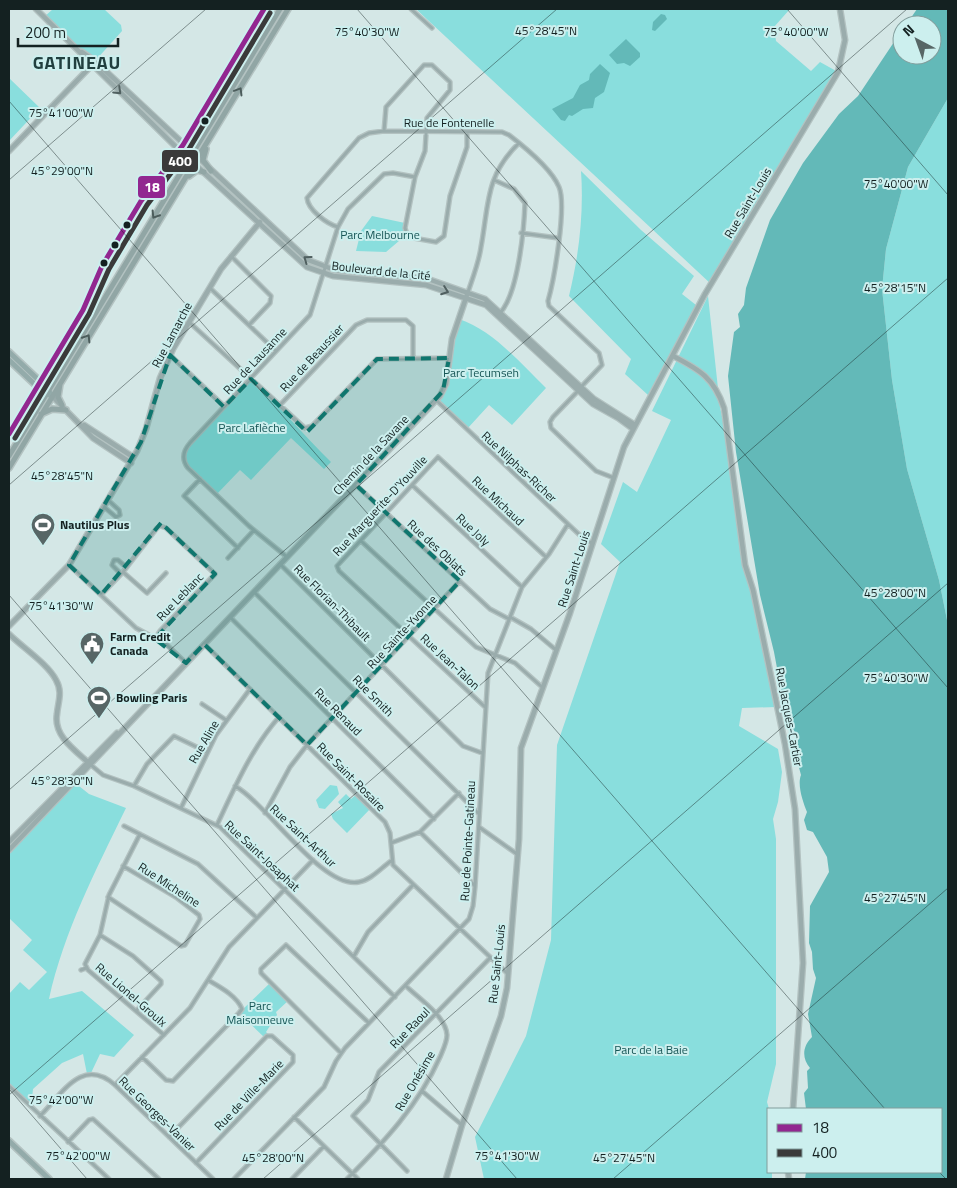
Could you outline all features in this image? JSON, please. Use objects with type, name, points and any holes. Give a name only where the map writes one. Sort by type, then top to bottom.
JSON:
[{"type":"main road","points":[[9,468],[41,414],[54,380],[194,159],[280,9]]},
{"type":"main road","points":[[211,171],[204,162],[203,154],[288,9]]},
{"type":"main road","points":[[9,456],[48,393],[61,379],[185,180],[194,159],[214,133]]},
{"type":"main road","points":[[185,180],[193,172],[204,172]]},
{"type":"main road","points":[[9,352],[40,382],[48,393]]},
{"type":"main road","points":[[9,360],[48,393]]},
{"type":"main road","points":[[41,414],[52,409],[64,408],[58,393],[61,379]]},
{"type":"main road","points":[[40,382],[47,383],[54,380]]},
{"type":"main road","points":[[9,1141],[49,1179]]},
{"type":"street","name":"Boulevard de la Cité","points":[[36,9],[139,102],[194,159],[204,172],[300,262],[324,274],[426,285],[486,305],[499,313]]},
{"type":"street","points":[[411,9],[432,28]]},
{"type":"street","name":"Rue Saint-Louis","points":[[446,1179],[462,1125],[501,1016],[507,988],[520,811],[520,752],[624,446],[710,286],[838,72],[845,40],[840,9]]},
{"type":"street","name":"Boulevard de la Cité","points":[[77,48],[91,66],[135,108],[194,159],[211,171],[304,257],[326,268],[428,279],[468,292],[488,301],[593,404],[634,427]]},
{"type":"street","points":[[9,150],[95,61]]},
{"type":"street","points":[[384,131],[386,107],[422,67],[428,64],[449,81],[452,86],[449,92],[427,116],[425,151],[415,178],[405,232],[411,238],[438,242],[444,236],[450,196],[467,147],[467,132]]},
{"type":"street","points":[[135,108],[139,102]]},
{"type":"street","name":"Rue de Fontenelle","points":[[338,227],[329,224],[310,206],[308,196],[359,138],[369,133],[384,131],[504,132],[519,143],[549,172],[560,188],[562,211],[549,306],[599,353],[602,365],[579,389]]},
{"type":"street","name":"Chemin de la Savane","points":[[9,842],[186,663],[436,400],[446,384],[453,334],[480,252],[486,204],[502,162],[519,143]]},
{"type":"street","name":"Rue de Lausanne","points":[[287,557],[254,530],[200,480],[185,464],[184,453],[188,445],[310,315],[338,227],[345,212],[381,176],[393,173],[415,178]]},
{"type":"street","points":[[494,180],[514,190],[524,201],[519,260],[507,305],[499,313]]},
{"type":"street","name":"Rue Lamarche","points":[[9,626],[69,565],[133,457],[146,429],[160,378],[189,322],[232,256],[263,219]]},
{"type":"street","points":[[521,233],[558,238]]},
{"type":"street","points":[[232,256],[271,296],[270,302],[248,324]]},
{"type":"street","points":[[210,288],[276,351]]},
{"type":"street","name":"Rue de Beaussier","points":[[280,405],[356,324],[364,320],[406,320],[410,322],[412,326],[413,358]]},
{"type":"street","points":[[189,322],[303,427],[308,428],[375,360],[449,358]]},
{"type":"street","points":[[170,356],[224,407]]},
{"type":"street","name":"Rue Jacques-Cartier","points":[[673,356],[707,377],[719,394],[724,408],[745,565],[753,590],[790,770],[798,855],[803,963],[793,1108]]},
{"type":"street","points":[[579,389],[551,420],[551,428],[596,471],[614,478]]},
{"type":"street","points":[[48,393],[93,438],[130,463]]},
{"type":"street","name":"Rue Nilphas-Richer","points":[[436,400],[585,540],[592,544]]},
{"type":"street","points":[[76,420],[133,457]]},
{"type":"street","name":"Rue Marguerite-D'Youville","points":[[336,568],[438,457]]},
{"type":"street","name":"Rue Michaud","points":[[438,457],[546,557]]},
{"type":"street","points":[[200,480],[184,496],[238,548]]},
{"type":"street","name":"Rue des Oblats","points":[[356,485],[492,611],[534,630],[556,650]]},
{"type":"street","name":"Rue Joly","points":[[412,485],[522,587]]},
{"type":"street","points":[[104,507],[116,517],[120,515],[119,510],[108,500]]},
{"type":"street","name":"Rue de Pointe-Gatineau","points":[[234,1179],[324,1087],[341,1053],[461,930],[472,910],[488,674],[522,587],[546,557],[568,524]]},
{"type":"street","name":"Rue Leblanc","points":[[101,595],[122,573],[157,528],[162,526],[215,574],[160,631],[155,639]]},
{"type":"street","points":[[228,558],[254,530]]},
{"type":"street","points":[[361,541],[476,647],[515,663],[542,687]]},
{"type":"street","points":[[126,567],[118,560],[114,560],[112,565],[147,594],[166,573]]},
{"type":"street","name":"Rue Florian-Thibault","points":[[280,564],[463,746],[482,753]]},
{"type":"street","points":[[69,565],[136,628],[167,645],[186,663]]},
{"type":"street","name":"Rue Jean-Talon","points":[[336,568],[485,708]]},
{"type":"street","name":"Rue Sainte-Yvonne","points":[[266,813],[290,767],[307,745],[460,581]]},
{"type":"street","name":"Rue Smith","points":[[254,592],[479,813]]},
{"type":"street","name":"Rue Renaud","points":[[230,617],[434,818]]},
{"type":"street","points":[[9,634],[55,678],[60,693],[56,721],[58,730],[68,744],[89,763]]},
{"type":"street","name":"Rue Saint-Rosaire","points":[[204,644],[385,822],[390,832],[391,861]]},
{"type":"street","name":"Rue Aline","points":[[181,808],[207,752],[226,720],[250,689]]},
{"type":"street","points":[[202,704],[226,720]]},
{"type":"street","points":[[217,826],[235,786],[259,743],[279,717]]},
{"type":"street","points":[[134,786],[148,764],[174,736],[207,752]]},
{"type":"street","name":"Chemin de la Savane","points":[[9,850],[89,763]]},
{"type":"street","name":"Rue Saint-Josaphat","points":[[89,763],[103,775],[134,786],[217,826],[285,889],[395,997]]},
{"type":"street","name":"Rue Saint-Arthur","points":[[235,786],[266,813],[313,860],[334,877],[356,883],[369,878],[391,861]]},
{"type":"street","points":[[391,843],[420,832],[459,793]]},
{"type":"street","points":[[124,826],[198,864],[257,918]]},
{"type":"street","points":[[478,827],[517,854]]},
{"type":"street","points":[[420,832],[475,887]]},
{"type":"street","name":"Rue Lionel-Groulx","points":[[140,834],[108,897],[100,935],[85,962],[86,968],[164,1035]]},
{"type":"street","points":[[115,1085],[193,1004],[229,946],[313,860]]},
{"type":"street","points":[[391,861],[413,885],[507,973]]},
{"type":"street","name":"Rue Micheline","points":[[108,897],[181,946],[184,945],[200,919],[200,915],[177,898],[124,866]]},
{"type":"street","points":[[354,956],[368,932],[413,885]]},
{"type":"street","points":[[100,935],[137,959],[162,981],[137,1010]]},
{"type":"street","points":[[341,1053],[261,973],[261,969],[286,946],[369,1024]]},
{"type":"street","name":"Rue Raoul","points":[[381,1145],[353,1116],[368,1100],[379,1072],[490,958]]},
{"type":"street","name":"Rue Lionel-Groulx","points":[[81,970],[86,968]]},
{"type":"street","points":[[142,1057],[166,1080],[173,1081],[241,1011],[240,1005],[225,990],[208,980]]},
{"type":"street","name":"Rue Onésime","points":[[347,1179],[381,1145],[405,1117],[436,1066],[447,1035],[442,1022],[406,986]]},
{"type":"street","name":"Rue de Ville-Marie","points":[[169,1137],[269,1035],[273,1036],[293,1055],[295,1058],[293,1062],[196,1162]]},
{"type":"street","name":"Rue Georges-Vanier","points":[[40,1116],[69,1086],[83,1075],[91,1073],[100,1075],[115,1085],[213,1179]]},
{"type":"street","points":[[9,1086],[109,1179]]},
{"type":"street","points":[[422,1091],[462,1125]]},
{"type":"street","points":[[294,1117],[358,1179]]},
{"type":"street","points":[[68,1142],[89,1120],[93,1119],[159,1179]]},
{"type":"street","points":[[381,1145],[407,1171]]},
{"type":"street","points":[[292,1179],[324,1146]]},
{"type":"highlighted area","points":[[170,355],[224,407],[251,379],[307,432],[377,359],[449,358],[443,391],[356,485],[460,581],[307,745],[204,644],[186,663],[155,639],[215,574],[161,523],[101,595],[69,565],[141,442]]},
{"type":"green space","points":[[53,9],[104,9],[121,25],[122,31],[95,61],[77,48],[44,17]]},
{"type":"green space","points":[[416,9],[790,9],[774,27],[776,41],[811,71],[820,62],[838,72],[711,284]]},
{"type":"green space","points":[[9,78],[40,108],[9,141]]},
{"type":"green space","points":[[948,98],[948,625],[939,580],[907,469],[892,380],[882,289],[886,249],[908,167]]},
{"type":"green space","points":[[581,171],[641,230],[694,276],[682,294],[696,305],[648,395],[625,374],[631,359],[569,296],[580,234]]},
{"type":"green space","name":"Parc Melbourne","points":[[372,216],[405,223],[406,235],[386,252],[356,251],[361,231]]},
{"type":"green space","name":"Parc de la Baie","points":[[708,296],[720,407],[728,445],[730,476],[743,564],[776,707],[742,708],[739,726],[778,749],[782,772],[778,802],[773,819],[776,839],[776,1064],[767,1102],[769,1108],[767,1108],[767,1173],[772,1173],[772,1179],[484,1179],[475,1137],[526,1036],[551,940],[557,745],[620,562],[601,544],[623,482],[637,492],[671,420],[652,411]]},
{"type":"green space","name":"Parc Tecumseh","points":[[459,319],[484,331],[516,358],[546,388],[512,425],[489,405],[467,429],[436,400],[443,391]]},
{"type":"green space","name":"Parc Laflèche","points":[[251,379],[331,462],[324,469],[291,438],[251,480],[240,470],[216,495],[184,462],[186,447]]},
{"type":"green space","points":[[74,782],[89,794],[126,808],[92,878],[72,925],[55,974],[49,999],[82,991],[134,1035],[114,1057],[100,1054],[91,1073],[87,1074],[83,1054],[62,1063],[33,1089],[31,1108],[9,1086],[9,994],[20,982],[29,990],[47,972],[23,950],[32,940],[9,918],[9,850]]},
{"type":"green space","points":[[330,785],[337,786],[339,794],[325,809],[319,808],[316,800]]},
{"type":"green space","points":[[346,794],[351,799],[357,794],[371,808],[347,833],[333,819],[331,814],[343,808],[338,802]]},
{"type":"green space","name":"Parc Maisonneuve","points":[[271,982],[289,1000],[276,1012],[277,1015],[266,1032],[269,1035],[265,1038],[239,1013]]},
{"type":"shaded area","points":[[917,9],[948,9],[948,98],[908,167],[886,249],[882,289],[892,380],[907,469],[939,580],[948,625],[948,1179],[805,1179],[806,1173],[942,1173],[942,1108],[806,1108],[804,1093],[808,1088],[807,1071],[810,1068],[804,1052],[806,1045],[812,1037],[808,1014],[816,978],[809,943],[810,906],[829,872],[827,857],[813,832],[807,830],[804,820],[807,812],[800,788],[801,775],[797,760],[798,738],[786,716],[774,652],[760,595],[736,452],[728,376],[734,332],[740,327],[738,314],[744,305],[746,288],[770,220],[803,163],[839,114],[858,96],[892,45],[892,65],[942,65],[942,15],[913,15]]},
{"type":"shaded area","points":[[661,14],[665,15],[667,19],[655,31],[652,30],[653,22]]},
{"type":"shaded area","points":[[626,39],[640,53],[640,57],[630,66],[624,63],[617,64],[609,55]]},
{"type":"shaded area","points":[[600,64],[610,73],[604,92],[595,98],[593,108],[583,109],[572,116],[569,115],[565,121],[561,120],[552,109],[573,98],[580,85],[589,80],[590,74]]},
{"type":"transit line","name":"18","points":[[9,434],[83,310],[102,266],[141,201],[183,145],[264,9]]},
{"type":"transit line","name":"400","points":[[15,438],[89,314],[109,269],[147,205],[189,149],[270,13]]},
{"type":"place","name":"Nautilus Plus","points":[[43,546]]},
{"type":"place","name":"Farm Credit Canada","points":[[92,665]]},
{"type":"place","name":"Bowling Paris","points":[[99,719]]},
{"type":"district","name":"GATINEAU","points":[[77,63]]}]
